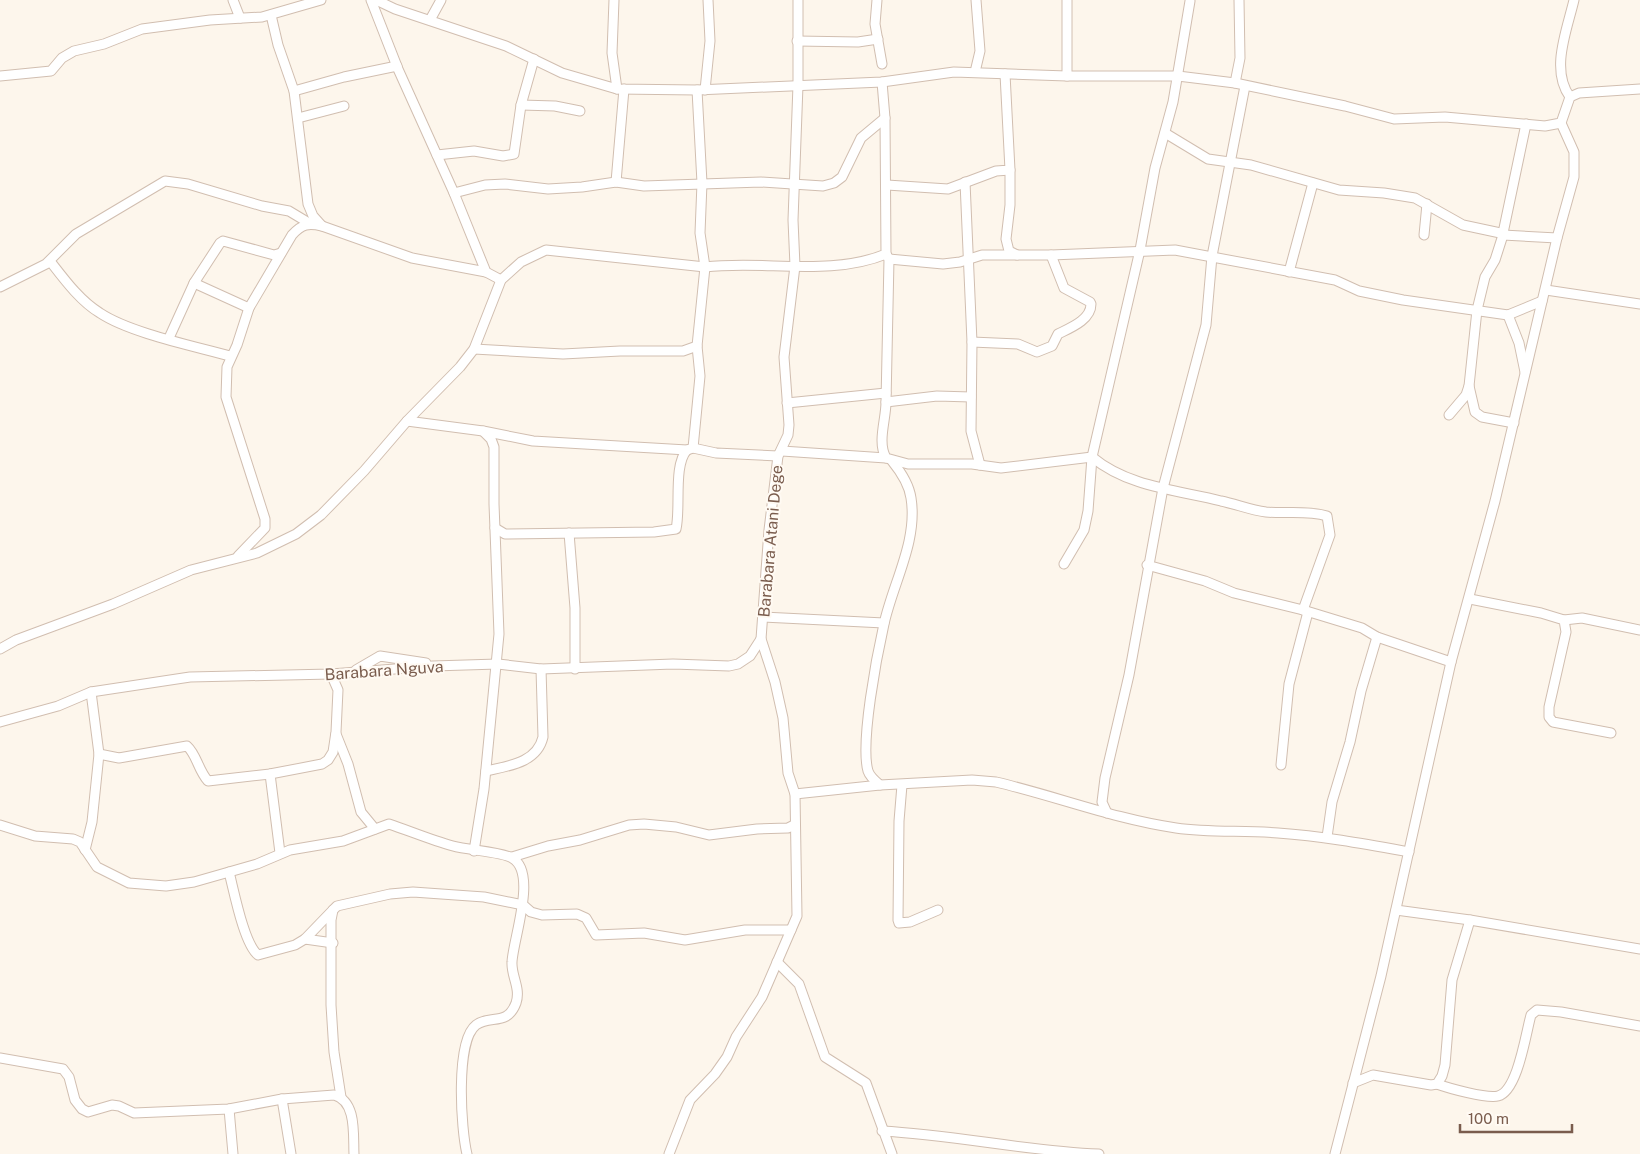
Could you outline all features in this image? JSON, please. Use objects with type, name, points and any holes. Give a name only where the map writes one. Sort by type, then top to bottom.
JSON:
[{"type":"street","points":[[233,0],[240,18]]},
{"type":"street","points":[[0,76],[51,71],[62,58],[74,51],[104,44],[142,28],[271,15],[321,0]]},
{"type":"street","points":[[371,0],[396,66],[454,193],[486,272]]},
{"type":"street","points":[[376,0],[506,46],[562,73],[620,89],[701,90],[882,82],[954,72],[1067,76],[1178,76],[1235,83],[1345,106],[1394,119],[1445,117],[1545,126],[1561,122]]},
{"type":"street","points":[[430,20],[442,0]]},
{"type":"street","points":[[614,0],[612,53],[620,89],[616,182]]},
{"type":"street","points":[[495,540],[505,534],[654,532],[676,528],[679,518],[680,463],[690,449],[700,376],[697,346],[705,267],[700,232],[702,183],[701,90],[710,41],[708,0]]},
{"type":"street","name":"Barabara Atani Dege","points":[[761,639],[769,530],[780,453],[789,425],[784,357],[795,266],[794,183],[798,85],[798,0]]},
{"type":"street","points":[[877,0],[875,24],[882,64]]},
{"type":"street","points":[[975,72],[980,51],[976,0]]},
{"type":"street","points":[[1067,0],[1067,76]]},
{"type":"street","points":[[1235,83],[1240,58],[1239,0]]},
{"type":"street","points":[[1570,97],[1563,88],[1560,72],[1562,53],[1574,0]]},
{"type":"street","points":[[1064,564],[1084,530],[1090,496],[1092,457],[1140,250],[1155,168],[1178,76],[1190,1]]},
{"type":"street","points":[[271,15],[278,45],[294,91],[308,204],[312,216],[322,226]]},
{"type":"street","points":[[797,41],[858,42],[878,39]]},
{"type":"street","points":[[437,155],[474,151],[511,156],[514,154],[521,105],[534,59]]},
{"type":"street","points":[[294,91],[344,77],[396,66]]},
{"type":"street","points":[[1006,74],[1010,170],[1010,204],[1006,239],[1009,251],[1018,256]]},
{"type":"street","points":[[880,785],[868,772],[866,741],[884,622],[908,545],[912,510],[910,490],[889,460],[882,445],[886,397],[888,256],[885,118],[882,82]]},
{"type":"street","points":[[1097,810],[1102,802],[1129,675],[1147,565],[1163,488],[1206,325],[1212,256],[1233,161],[1245,86]]},
{"type":"street","points":[[1336,1154],[1396,910],[1451,662],[1470,599],[1526,375],[1575,164],[1574,152],[1561,122],[1570,97],[1579,93],[1640,89]]},
{"type":"street","points":[[521,105],[555,106],[580,111]]},
{"type":"street","points":[[298,118],[344,106]]},
{"type":"street","points":[[454,193],[486,185],[505,184],[548,189],[616,182],[644,186],[702,183],[794,183],[822,186],[834,183],[842,177],[861,138],[885,118]]},
{"type":"street","points":[[1450,415],[1466,394],[1469,386],[1477,310],[1485,277],[1495,260],[1500,239],[1504,234],[1526,124]]},
{"type":"street","points":[[1165,133],[1208,159],[1233,161],[1339,190],[1400,195],[1427,204],[1463,225],[1504,234],[1557,238]]},
{"type":"street","points":[[887,185],[940,189],[996,171],[1010,170]]},
{"type":"street","points":[[0,287],[50,261],[76,234],[164,181],[188,184],[262,206],[289,211],[305,221],[412,258],[486,272],[501,280]]},
{"type":"street","points":[[965,182],[970,259],[972,431],[980,465]]},
{"type":"street","points":[[1289,272],[1313,183]]},
{"type":"street","points":[[238,556],[265,528],[265,520],[226,397],[227,367],[230,356],[237,345],[249,308],[281,253],[305,221],[308,204]]},
{"type":"street","points":[[1424,236],[1427,204]]},
{"type":"street","points":[[169,338],[194,283],[223,241],[274,255],[281,253]]},
{"type":"street","points":[[0,649],[16,640],[113,604],[184,573],[238,556],[257,553],[280,544],[318,518],[364,471],[407,421],[460,367],[474,349],[501,280],[520,262],[546,250],[705,267],[728,264],[795,266],[851,264],[888,256],[943,264],[982,255],[1018,256],[1174,250],[1335,280],[1359,291],[1403,300],[1508,314],[1542,301]]},
{"type":"street","points":[[972,342],[1018,344],[1037,352],[1052,346],[1058,334],[1069,329],[1090,313],[1092,304],[1090,302],[1064,288],[1051,255]]},
{"type":"street","points":[[50,261],[63,278],[100,314],[129,327],[230,356]]},
{"type":"street","points":[[194,283],[249,308]]},
{"type":"street","points":[[1546,290],[1640,304]]},
{"type":"street","points":[[1508,314],[1519,343],[1526,375]]},
{"type":"street","points":[[474,349],[563,354],[683,350],[697,346]]},
{"type":"street","points":[[1469,386],[1475,412],[1482,416],[1514,423]]},
{"type":"street","points":[[787,403],[886,397],[971,397]]},
{"type":"street","points":[[407,421],[483,431],[533,441],[716,452],[780,453],[980,465],[1001,468],[1092,457],[1106,469],[1130,479],[1163,488],[1255,510],[1279,513],[1303,512],[1327,516],[1330,535],[1306,611],[1289,684],[1282,765]]},
{"type":"street","points":[[474,851],[486,771],[500,634],[495,540],[494,447],[492,439],[483,431]]},
{"type":"street","points":[[495,528],[505,534]]},
{"type":"street","points":[[569,533],[576,608],[575,669]]},
{"type":"street","points":[[1147,565],[1205,581],[1234,593],[1306,611],[1362,628],[1377,637],[1451,662]]},
{"type":"street","points":[[1470,599],[1541,613],[1564,620],[1582,618],[1640,630]]},
{"type":"street","points":[[763,617],[884,622]]},
{"type":"street","points":[[1564,620],[1566,632],[1549,707],[1549,716],[1553,722],[1611,733]]},
{"type":"street","points":[[1327,837],[1332,802],[1350,742],[1361,691],[1377,637]]},
{"type":"street","points":[[669,1154],[690,1100],[703,1088],[727,1057],[736,1037],[762,997],[797,916],[798,896],[794,825],[795,794],[788,773],[783,718],[775,682],[761,639]]},
{"type":"street","name":"Barabara Nguva","points":[[0,722],[58,706],[91,692],[190,677],[331,674],[433,666],[498,664],[541,669],[673,664],[729,666],[738,664],[750,656],[761,639]]},
{"type":"street","points":[[353,672],[380,656],[433,666]]},
{"type":"street","points":[[486,771],[516,765],[536,752],[542,744],[541,669]]},
{"type":"street","points":[[99,754],[119,758],[187,746],[192,750],[198,766],[208,781],[270,774],[322,764],[328,760],[333,752],[336,732],[338,690],[331,674]]},
{"type":"street","points":[[85,850],[92,822],[99,754],[91,692]]},
{"type":"street","points":[[336,732],[348,764],[361,812],[375,829]]},
{"type":"street","points":[[270,774],[280,853]]},
{"type":"street","points":[[795,794],[880,785],[972,780],[996,782],[1138,821],[1184,829],[1327,837],[1409,852]]},
{"type":"street","points":[[902,785],[899,820],[898,920],[899,923],[910,922],[938,910]]},
{"type":"street","points":[[1102,802],[1107,813]]},
{"type":"street","points":[[0,825],[35,836],[73,839],[80,842],[97,867],[129,883],[166,886],[257,864],[280,853],[343,841],[389,824],[453,846],[512,857],[548,846],[580,840],[629,825],[644,824],[676,828],[709,835],[788,828],[794,825]]},
{"type":"street","points":[[467,1154],[463,1139],[461,1080],[465,1049],[473,1027],[478,1023],[504,1018],[517,1000],[518,989],[512,962],[523,905],[522,867],[512,857]]},
{"type":"street","points":[[229,872],[247,935],[255,953],[258,955],[287,948],[306,938],[337,906],[390,894],[413,892],[484,897],[523,905],[531,912],[542,915],[577,914],[586,918],[596,934],[644,932],[685,940],[745,930],[791,930]]},
{"type":"street","points":[[333,910],[332,1033],[341,1097]]},
{"type":"street","points":[[1396,910],[1470,920],[1640,949]]},
{"type":"street","points":[[1437,1084],[1442,1076],[1445,1065],[1452,980],[1470,920]]},
{"type":"street","points":[[306,938],[333,943]]},
{"type":"street","points":[[777,962],[800,984],[825,1057],[866,1083],[892,1154]]},
{"type":"street","points":[[1354,1083],[1368,1076],[1437,1084],[1498,1096],[1505,1092],[1515,1078],[1530,1021],[1536,1010],[1561,1012],[1640,1026]]},
{"type":"street","points":[[0,1058],[63,1069],[69,1077],[75,1100],[82,1109],[88,1112],[112,1105],[134,1113],[229,1109],[282,1099],[334,1095],[341,1097],[348,1103],[354,1154]]},
{"type":"street","points":[[1358,1064],[1368,1076]]},
{"type":"street","points":[[282,1099],[292,1154]]},
{"type":"street","points":[[229,1109],[233,1154]]},
{"type":"street","points":[[882,1130],[964,1138],[1046,1152],[1099,1154]]}]
